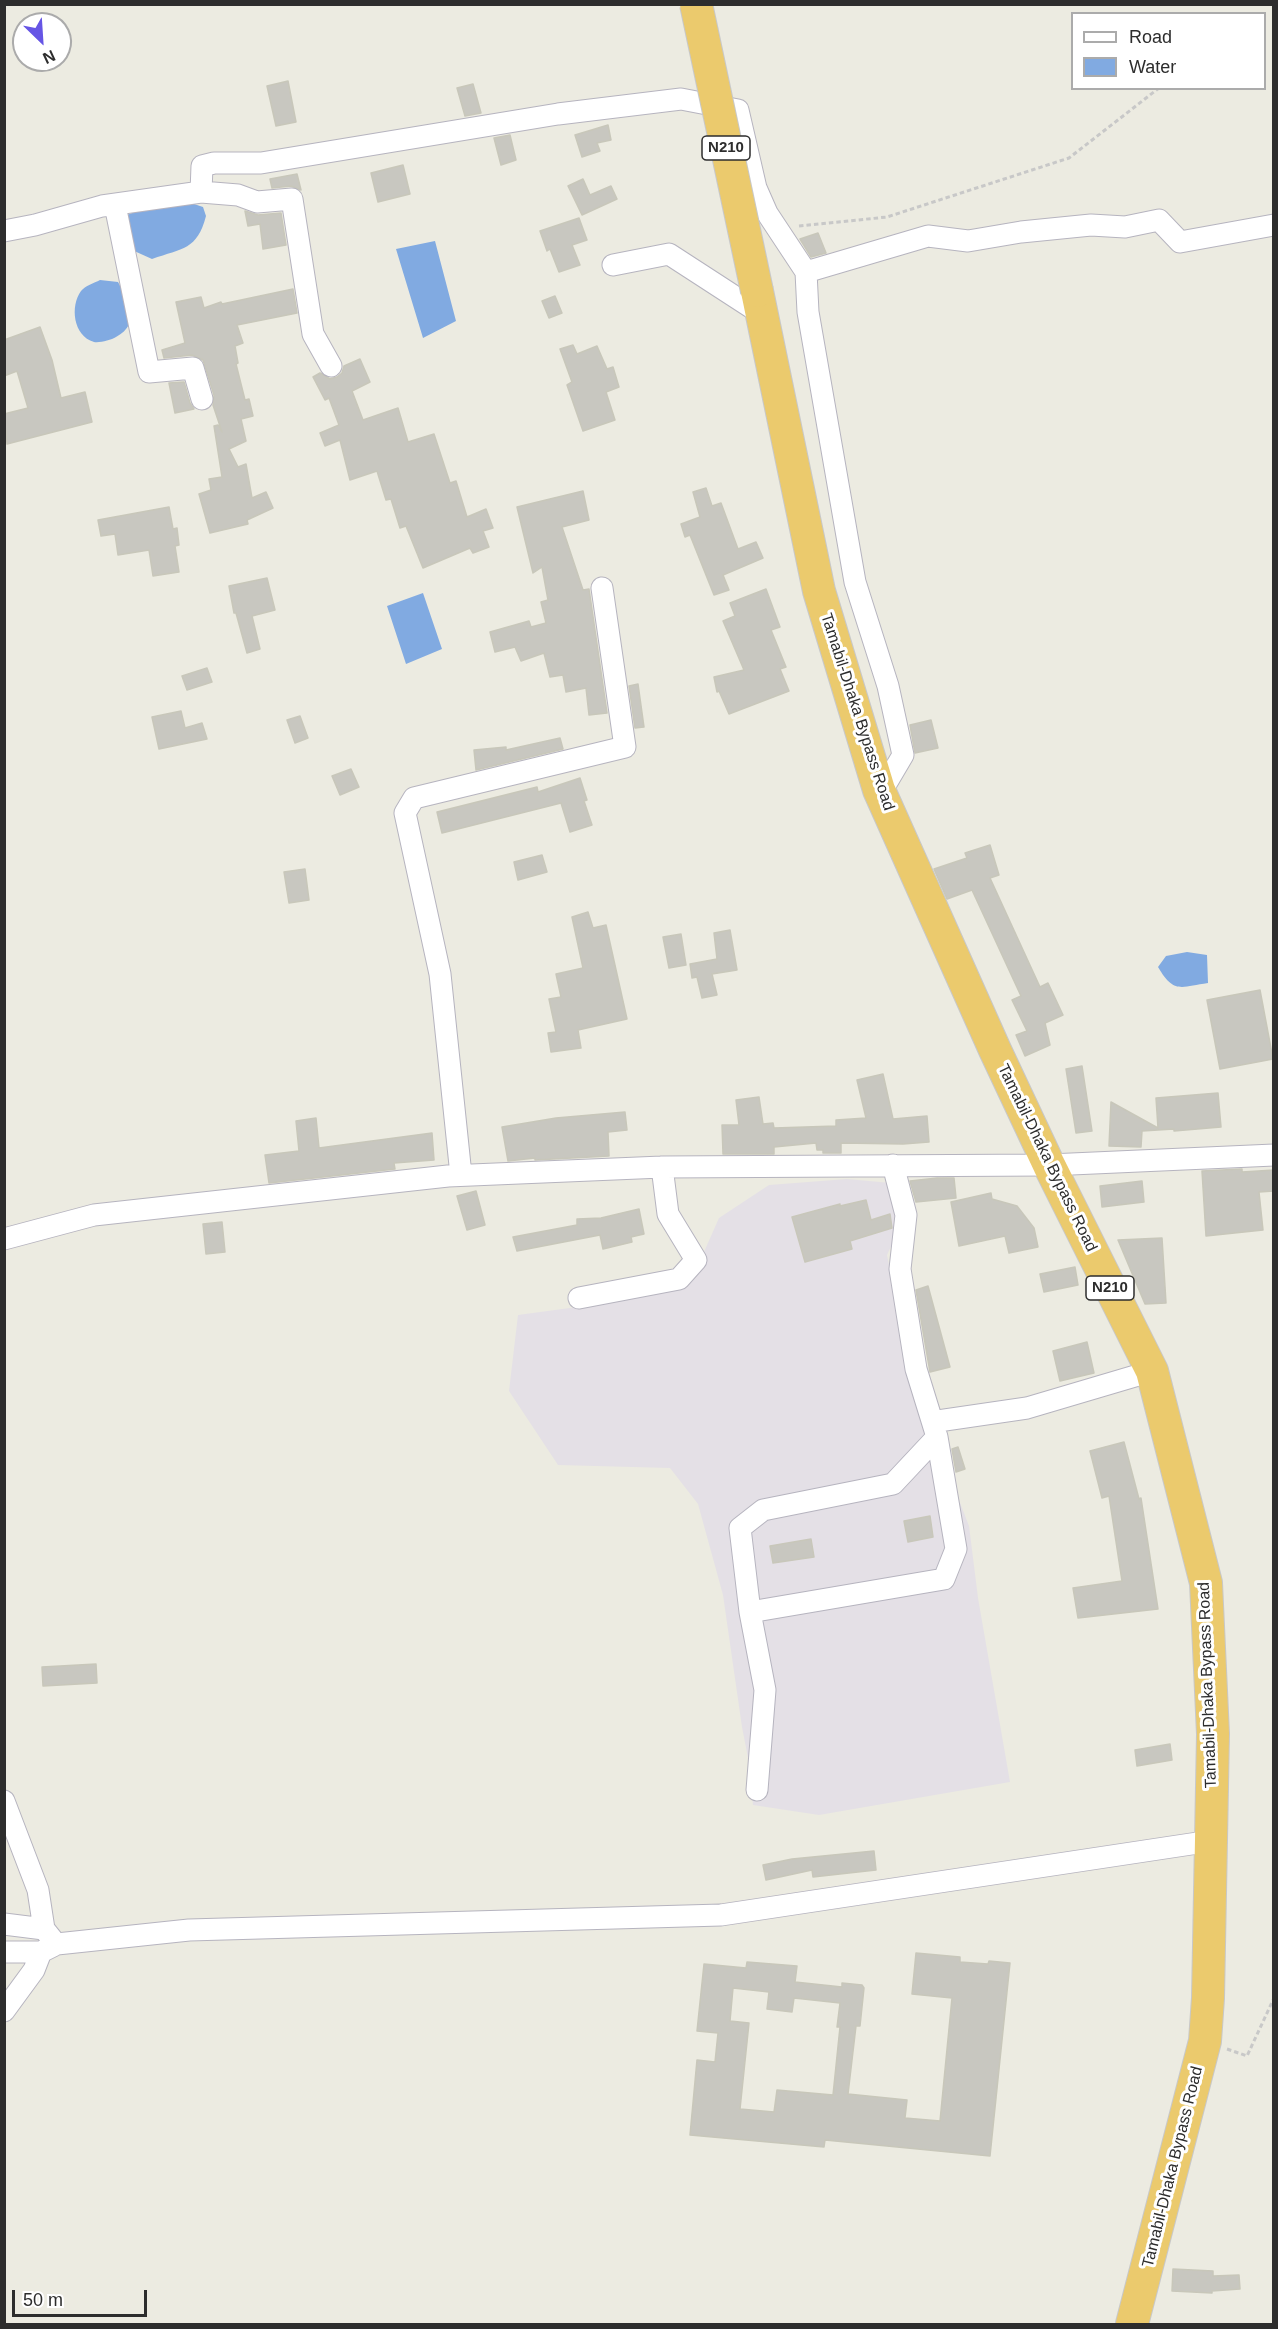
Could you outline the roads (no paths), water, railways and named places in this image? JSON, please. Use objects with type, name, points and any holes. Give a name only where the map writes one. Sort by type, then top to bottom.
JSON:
[{"type":"highway","name":"N210","points":[[696,4],[760,303]]},
{"type":"highway","name":"Tamabil-Dhaka Bypass Road","points":[[760,303],[819,591],[880,794],[1048,1165],[1152,1371],[1206,1583],[1213,1734],[1208,1998],[1205,2042],[1132,2325]]},
{"type":"street","points":[[201,192],[202,166],[214,163],[261,163],[558,114],[681,99],[738,110],[756,188],[777,228],[806,272],[808,312],[855,582],[888,686],[903,755],[880,794]]},
{"type":"street","points":[[4,231],[115,204],[201,192],[238,195],[257,202],[292,199],[313,334],[331,366]]},
{"type":"street","points":[[115,204],[149,372],[193,368],[202,399]]},
{"type":"street","points":[[806,272],[928,236],[968,241],[1021,232],[1091,225],[1125,227],[1159,220],[1180,242],[1274,225]]},
{"type":"street","points":[[613,265],[669,254],[760,303]]},
{"type":"street","points":[[461,1175],[440,974],[405,813],[414,798],[625,747],[602,588]]},
{"type":"street","points":[[4,1239],[94,1215],[461,1175],[662,1167],[1048,1165],[1274,1155]]},
{"type":"street","points":[[750,1612],[944,1580],[956,1549],[937,1429],[916,1369],[900,1269],[906,1215],[893,1165]]},
{"type":"street","points":[[579,1298],[679,1279],[696,1260],[668,1214],[662,1167]]},
{"type":"street","points":[[758,1790],[765,1690],[750,1612],[740,1528],[763,1510],[892,1484],[937,1429],[1027,1408],[1152,1371]]},
{"type":"street","points":[[4,1801],[38,1890],[47,1942],[34,1970],[4,2012]]},
{"type":"street","points":[[4,1952],[47,1942],[189,1930],[721,1915],[1211,1841]]},
{"type":"street","points":[[4,1924],[47,1942]]},
{"type":"water","points":[[188,202],[203,207],[206,216],[193,242],[180,250],[152,259],[132,250],[127,215],[142,209]]},
{"type":"water","points":[[435,241],[456,321],[423,338],[396,249]]},
{"type":"water","points":[[100,280],[118,282],[129,304],[131,318],[129,325],[116,337],[94,342],[87,339],[78,327],[75,304],[81,291]]},
{"type":"water","points":[[423,593],[442,649],[406,664],[387,606]]},
{"type":"water","points":[[1187,952],[1207,955],[1208,983],[1178,987],[1164,976],[1158,967],[1166,956]]}]
